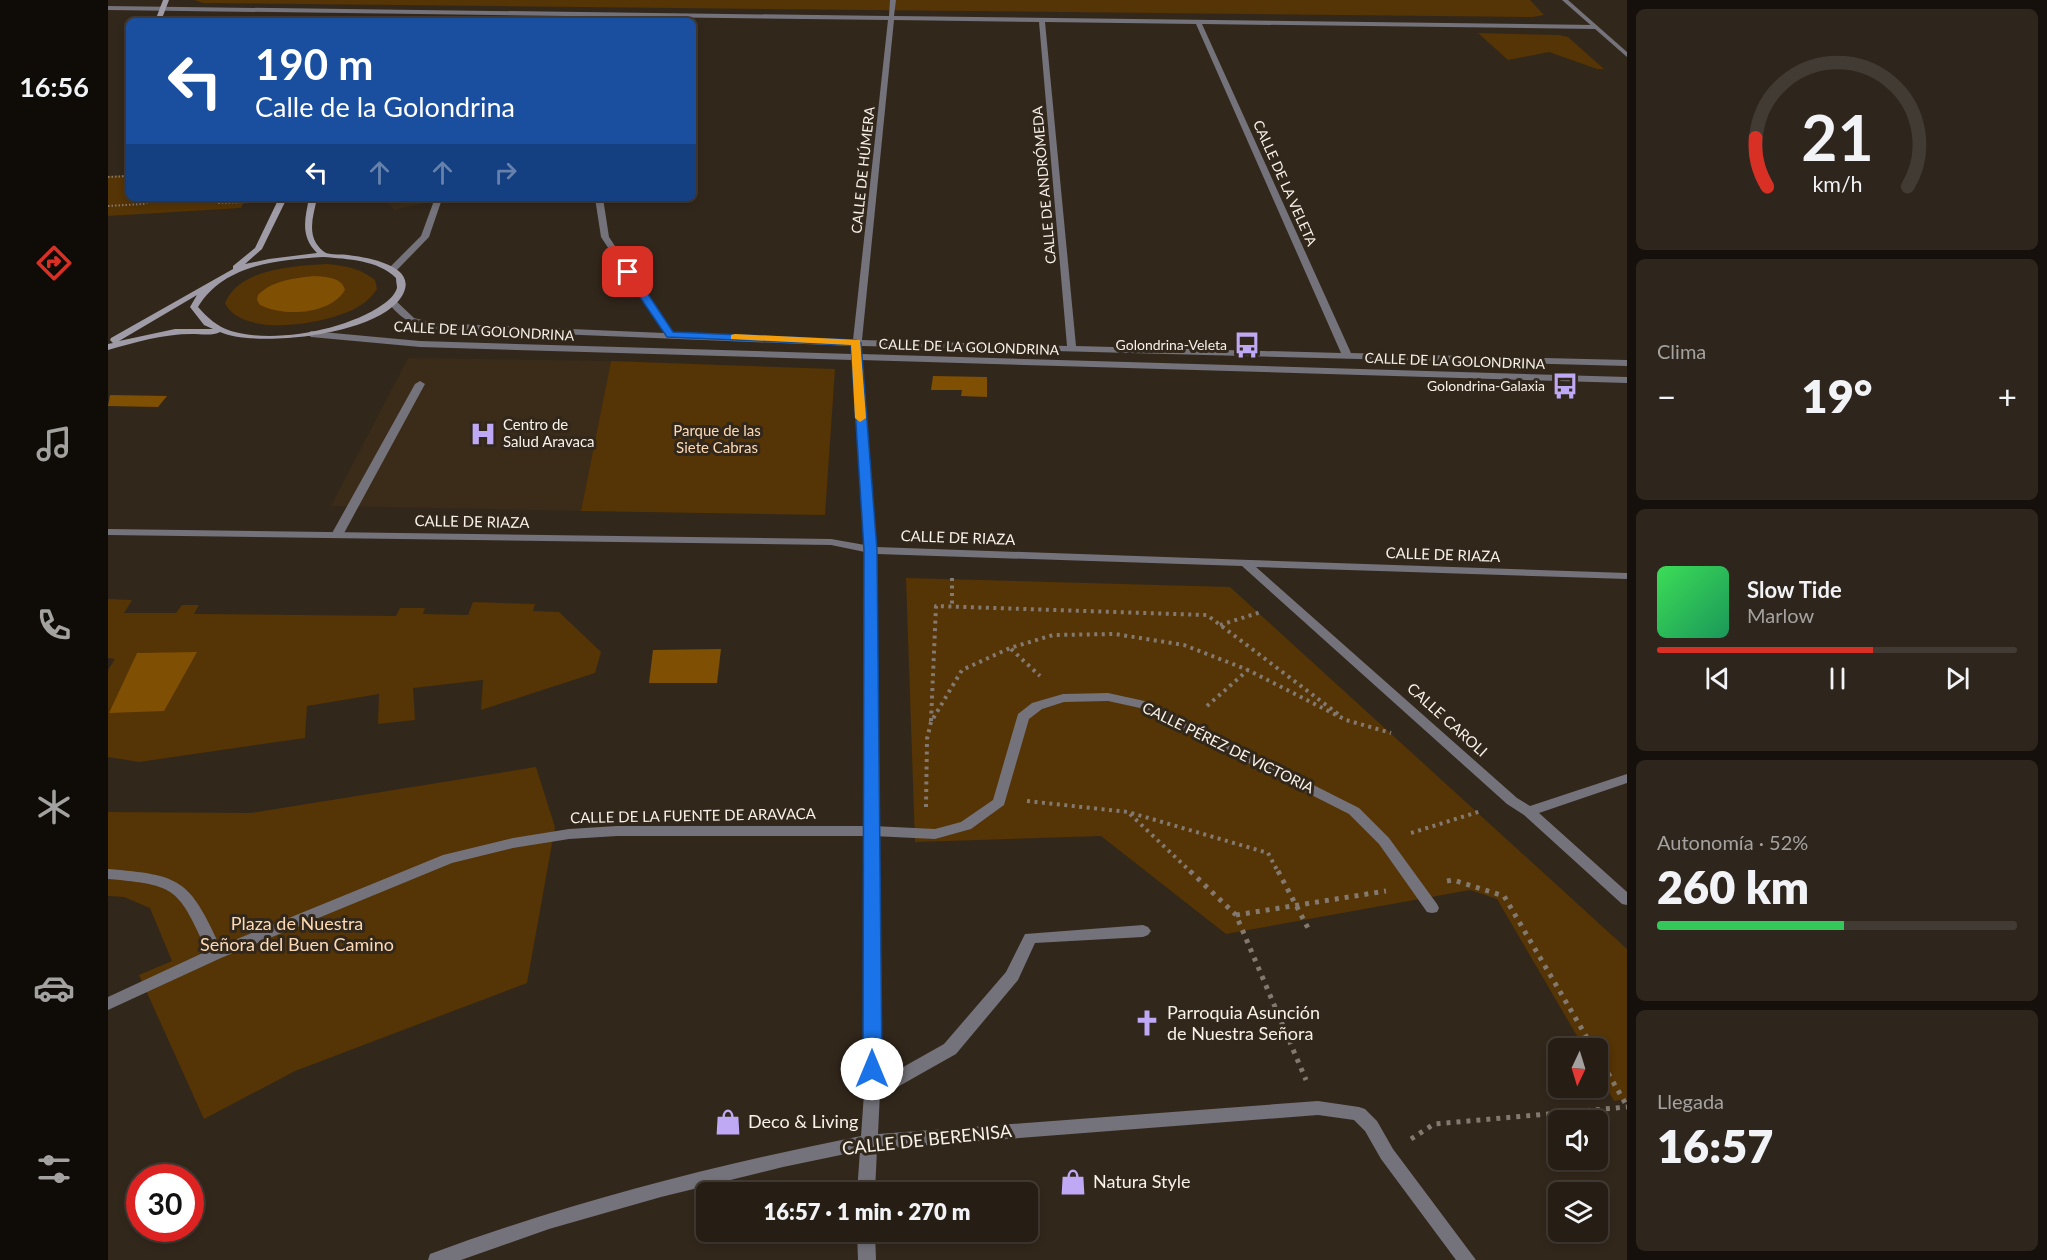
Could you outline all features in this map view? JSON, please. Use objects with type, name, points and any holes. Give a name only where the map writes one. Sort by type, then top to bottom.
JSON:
[{"type":"main road","points":[[159,18],[166,0]]},
{"type":"main road","points":[[229,274],[258,249],[281,201]]},
{"type":"main road","points":[[313,201],[308,235],[311,244],[323,255]]},
{"type":"main road","points":[[323,255],[351,256],[375,261],[393,269],[400,279],[400,290],[392,302],[360,321],[311,334],[284,337],[196,330],[151,335],[108,345],[229,274],[273,260],[323,255]]},
{"type":"main road","points":[[212,283],[199,295],[194,307],[199,318],[212,328],[233,334]]},
{"type":"street","name":"CALLE DE HÚMERA","points":[[867,1182],[872,1093],[871,550],[856,343],[893,0]]},
{"type":"street","points":[[1564,0],[1627,55]]},
{"type":"street","points":[[108,8],[1595,27]]},
{"type":"street","points":[[584,18],[585,14]]},
{"type":"street","name":"CALLE DE ANDRÓMEDA","points":[[1042,20],[1072,347]]},
{"type":"street","name":"CALLE DE LA VELETA","points":[[1198,22],[1347,355]]},
{"type":"street","points":[[393,269],[425,237],[437,201]]},
{"type":"street","points":[[599,201],[605,237],[670,334]]},
{"type":"street","name":"CALLE DE LA GOLONDRINA","points":[[392,302],[401,314],[418,324],[441,327],[670,334],[856,343],[1627,363]]},
{"type":"street","name":"CALLE DE LA GOLONDRINA","points":[[311,334],[420,344],[1627,380]]},
{"type":"street","points":[[337,535],[420,384]]},
{"type":"street","name":"CALLE DE RIAZA","points":[[108,532],[831,542],[871,550],[1627,576]]},
{"type":"street","name":"CALLE CAROLI","points":[[1245,563],[1512,801],[1529,812],[1627,900]]},
{"type":"street","name":"CALLE PÉREZ DE VICTORIA","points":[[873,831],[934,834],[966,826],[999,802],[1023,717],[1037,706],[1063,698],[1108,697],[1144,705],[1354,811],[1384,841],[1432,908]]},
{"type":"street","points":[[1529,812],[1627,778]]},
{"type":"street","name":"CALLE DE LA FUENTE DE ARAVACA","points":[[108,1004],[216,954],[448,859],[513,843],[569,834],[617,831],[873,831]]},
{"type":"street","points":[[108,873],[150,879],[172,885],[187,898],[216,954]]},
{"type":"street","points":[[872,1093],[950,1049],[1012,976],[1030,938],[1143,931]]},
{"type":"street","name":"CALLE DE BERENISA","points":[[437,1260],[549,1221],[661,1189],[869,1142],[1318,1108],[1359,1114],[1371,1126],[1387,1154]]},
{"type":"street","points":[[1387,1154],[1467,1260]]},
{"type":"street","points":[[866,1242],[867,1260]]},
{"type":"path","points":[[108,177],[126,176]]},
{"type":"path","points":[[131,205],[133,201]]},
{"type":"path","points":[[108,206],[155,201]]},
{"type":"path","points":[[216,201],[222,204],[258,201]]},
{"type":"path","points":[[1220,625],[1290,602]]},
{"type":"path","points":[[931,722],[936,606],[1207,615],[1346,720]]},
{"type":"path","points":[[1010,648],[1063,698]]},
{"type":"path","points":[[1184,726],[1248,670]]},
{"type":"path","points":[[1032,800],[1128,812],[1268,853],[1298,905],[1309,930]]},
{"type":"path","points":[[1384,841],[1512,801]]},
{"type":"path","points":[[1128,812],[1236,915],[1318,1108]]},
{"type":"path","points":[[1236,915],[1453,880],[1504,896],[1587,1038]]},
{"type":"path","points":[[1387,1154],[1434,1124],[1627,1106],[1608,1073]]},
{"type":"shaded area","points":[[387,201],[434,201],[394,210]]},
{"type":"shaded area","points":[[314,276],[337,280],[341,282],[345,290],[329,305],[306,311],[270,309],[260,305],[257,300],[258,295],[277,283]]},
{"type":"shaded area","name":"Centro de Salud Aravaca","points":[[408,358],[611,361],[581,511],[331,506]]},
{"type":"shaded area","points":[[933,376],[987,377],[987,397],[961,396],[962,390],[931,390]]},
{"type":"shaded area","points":[[110,395],[167,396],[158,407],[108,406]]},
{"type":"shaded area","points":[[721,649],[717,683],[649,683],[653,650]]},
{"type":"shaded area","points":[[197,652],[164,711],[109,713],[137,653]]},
{"type":"green space","points":[[194,0],[1530,0],[1544,15],[1533,17],[203,3]]},
{"type":"green space","points":[[1478,33],[1568,37],[1604,69],[1597,69],[1549,52],[1508,60]]},
{"type":"green space","points":[[126,175],[126,201],[244,201],[241,208],[108,216],[108,176]]},
{"type":"green space","points":[[327,264],[358,270],[375,280],[377,289],[365,302],[343,314],[307,323],[286,325],[267,325],[249,321],[234,314],[225,303],[232,291],[242,282],[255,276],[284,268]],"holes":[[[299,277],[307,310],[279,311],[273,284]]]},
{"type":"green space","name":"Parque de las Siete Cabras","points":[[611,361],[835,369],[825,515],[581,511]]},
{"type":"green space","points":[[906,578],[1230,587],[1627,949],[1627,1099],[1614,1101],[1608,1090],[1608,1038],[1578,1038],[1497,899],[1470,890],[1226,934],[1101,836],[915,842]]},
{"type":"green space","points":[[108,599],[132,600],[124,613],[176,613],[182,605],[199,605],[194,614],[396,616],[400,608],[425,608],[423,614],[468,615],[473,602],[535,604],[533,611],[559,612],[601,652],[595,673],[481,710],[483,680],[413,688],[415,720],[378,724],[379,694],[307,706],[305,738],[139,762],[108,757],[108,670],[115,659],[108,658]]},
{"type":"green space","name":"Plaza de Nuestra Señora del Buen Camino","points":[[536,767],[555,827],[527,983],[295,1071],[204,1119],[139,975],[172,961],[150,908],[124,897],[108,896],[108,812],[251,813]]},
{"type":"slow traffic","points":[[735,337],[856,343],[860,418]]},
{"type":"place","name":"Golondrina-Veleta","points":[[1247,345]]},
{"type":"place","name":"Golondrina-Galaxia","points":[[1565,386]]},
{"type":"place","name":"Centro de Salud Aravaca","points":[[483,434]]},
{"type":"place","name":"Parroquia Asunción de Nuestra Señora","points":[[1147,1023]]},
{"type":"place","name":"Deco & Living","points":[[728,1122]]},
{"type":"place","name":"Natura Style","points":[[1073,1182]]},
{"type":"route","points":[[628,272],[670,334],[856,343],[871,550],[869,578],[873,831],[872,1069]]}]
